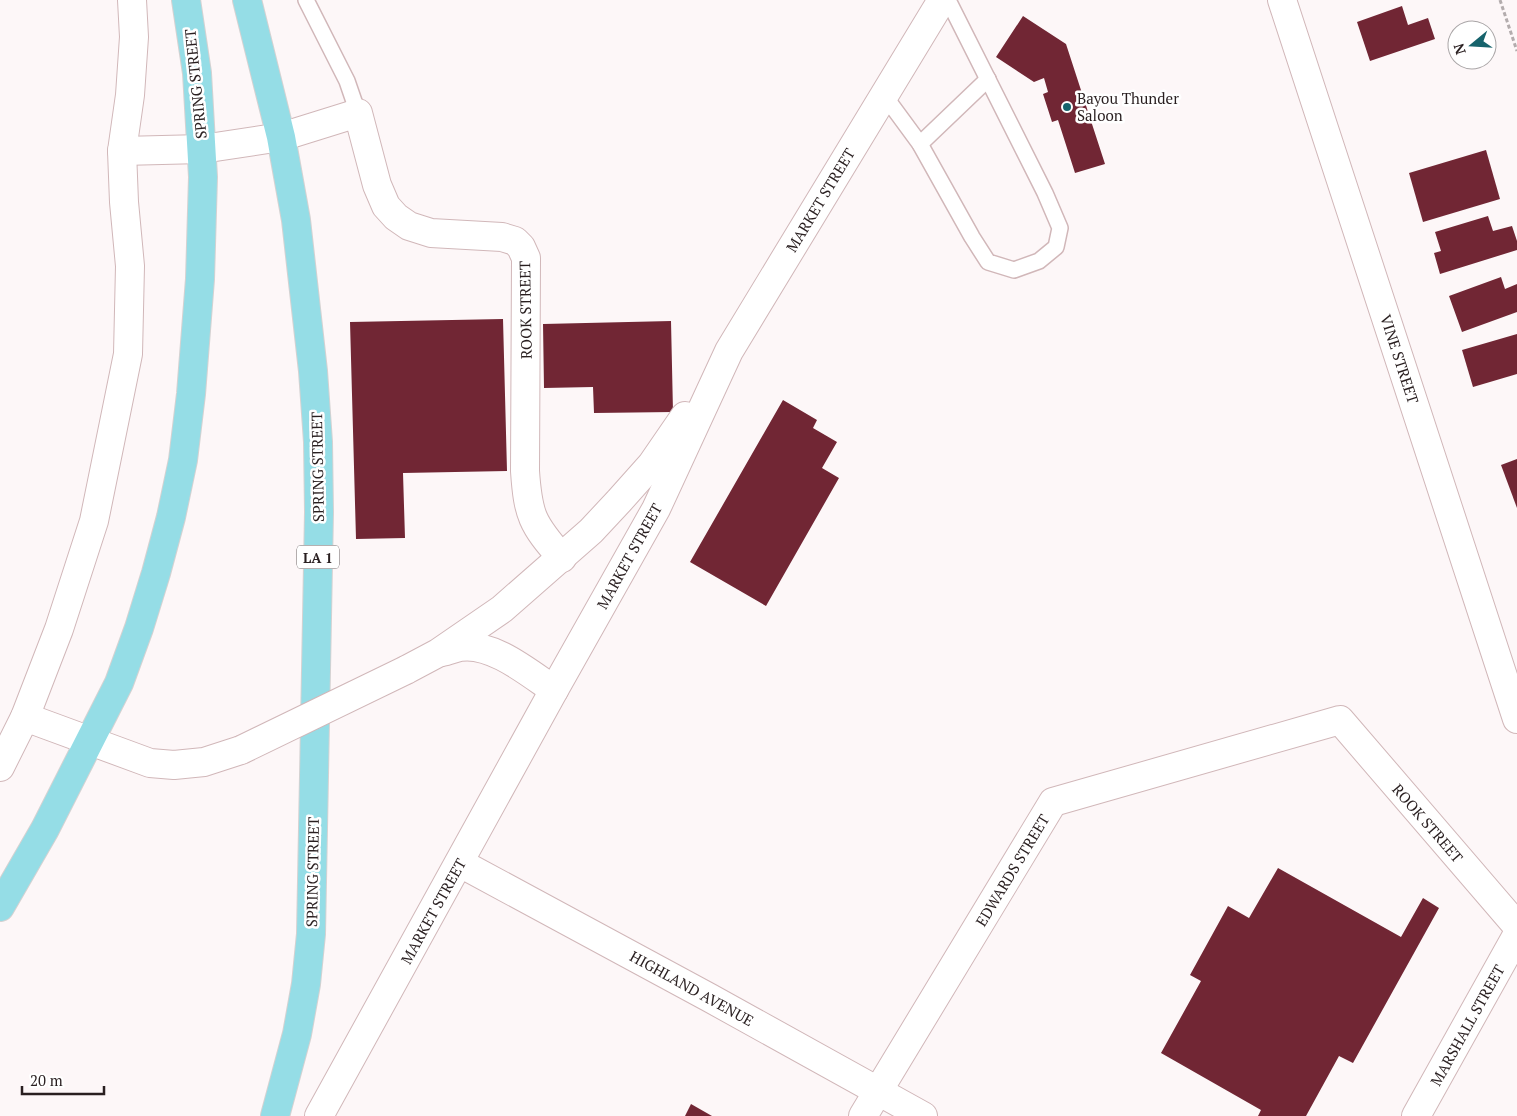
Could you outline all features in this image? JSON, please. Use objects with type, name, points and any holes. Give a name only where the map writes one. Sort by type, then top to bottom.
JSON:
[{"type":"main road","name":"SPRING STREET","points":[[0,907],[44,829],[119,683],[139,628],[161,554],[183,460],[191,394],[200,279],[203,177],[197,73],[186,0]]},
{"type":"main road","name":"SPRING STREET","points":[[247,0],[281,137],[296,220],[313,371],[318,442],[319,512],[310,934],[306,984],[297,1034],[275,1116]]},
{"type":"street","points":[[0,767],[25,717],[59,629],[94,521],[128,354],[130,266],[124,202],[122,151],[130,95],[134,37],[132,0]]},
{"type":"street","name":"MARKET STREET","points":[[319,1116],[656,509],[729,351],[942,0]]},
{"type":"street","name":"VINE STREET","points":[[1282,0],[1517,719]]},
{"type":"street","points":[[122,151],[202,149],[281,137],[358,113]]},
{"type":"street","name":"ROOK STREET","points":[[358,113],[378,185],[386,206],[396,217],[409,226],[431,233],[502,236],[515,241],[521,247],[526,258],[525,471],[527,498],[531,514],[538,528],[562,558]]},
{"type":"street","points":[[25,717],[150,763],[174,765],[204,762],[241,750],[406,670],[438,653],[502,609],[591,531],[652,464],[729,351]]},
{"type":"street","points":[[438,653],[462,647],[485,649],[507,658],[554,690]]},
{"type":"street","name":"ROOK STREET","points":[[1340,720],[1517,926]]},
{"type":"street","name":"EDWARDS STREET","points":[[863,1116],[1053,802],[1340,720]]},
{"type":"street","name":"HIGHLAND AVENUE","points":[[460,863],[923,1116]]},
{"type":"street","name":"MARSHALL STREET","points":[[1416,1116],[1517,935]]},
{"type":"lane","points":[[306,0],[347,81],[358,113]]},
{"type":"lane","points":[[884,95],[920,144],[988,262],[1014,270],[1039,261],[1056,247],[1060,228],[1045,192],[948,0]]},
{"type":"lane","points":[[920,144],[988,80]]},
{"type":"path","points":[[1500,0],[1517,51]]},
{"type":"building","points":[[1402,6],[1408,25],[1428,18],[1435,39],[1370,61],[1357,22]]},
{"type":"building","name":"Bayou Thunder Saloon","points":[[1023,16],[1066,44],[1105,164],[1075,173],[1058,120],[1052,122],[1043,94],[1048,92],[1044,78],[1034,82],[996,57]]},
{"type":"building","points":[[1486,150],[1500,199],[1423,222],[1409,173]]},
{"type":"building","points":[[1488,216],[1493,231],[1512,226],[1517,241],[1517,250],[1440,274],[1434,253],[1441,251],[1435,232]]},
{"type":"building","points":[[1501,277],[1505,289],[1517,284],[1517,312],[1462,332],[1449,296]]},
{"type":"building","points":[[503,319],[507,471],[403,473],[405,538],[356,539],[350,322]]},
{"type":"building","points":[[671,321],[673,412],[594,413],[593,387],[544,388],[543,324]]},
{"type":"building","points":[[1517,334],[1517,374],[1473,387],[1462,350]]},
{"type":"building","points":[[783,400],[817,420],[813,428],[837,442],[822,468],[839,478],[766,606],[690,562]]},
{"type":"building","points":[[1517,459],[1517,508],[1501,465]]},
{"type":"building","points":[[1278,868],[1401,937],[1423,898],[1439,908],[1353,1063],[1339,1056],[1306,1116],[1258,1116],[1261,1110],[1161,1053],[1201,981],[1190,975],[1228,906],[1249,918]]},
{"type":"building","points":[[691,1104],[712,1116],[685,1116]]},
{"type":"place","name":"Bayou Thunder Saloon","points":[[1067,107]]}]
